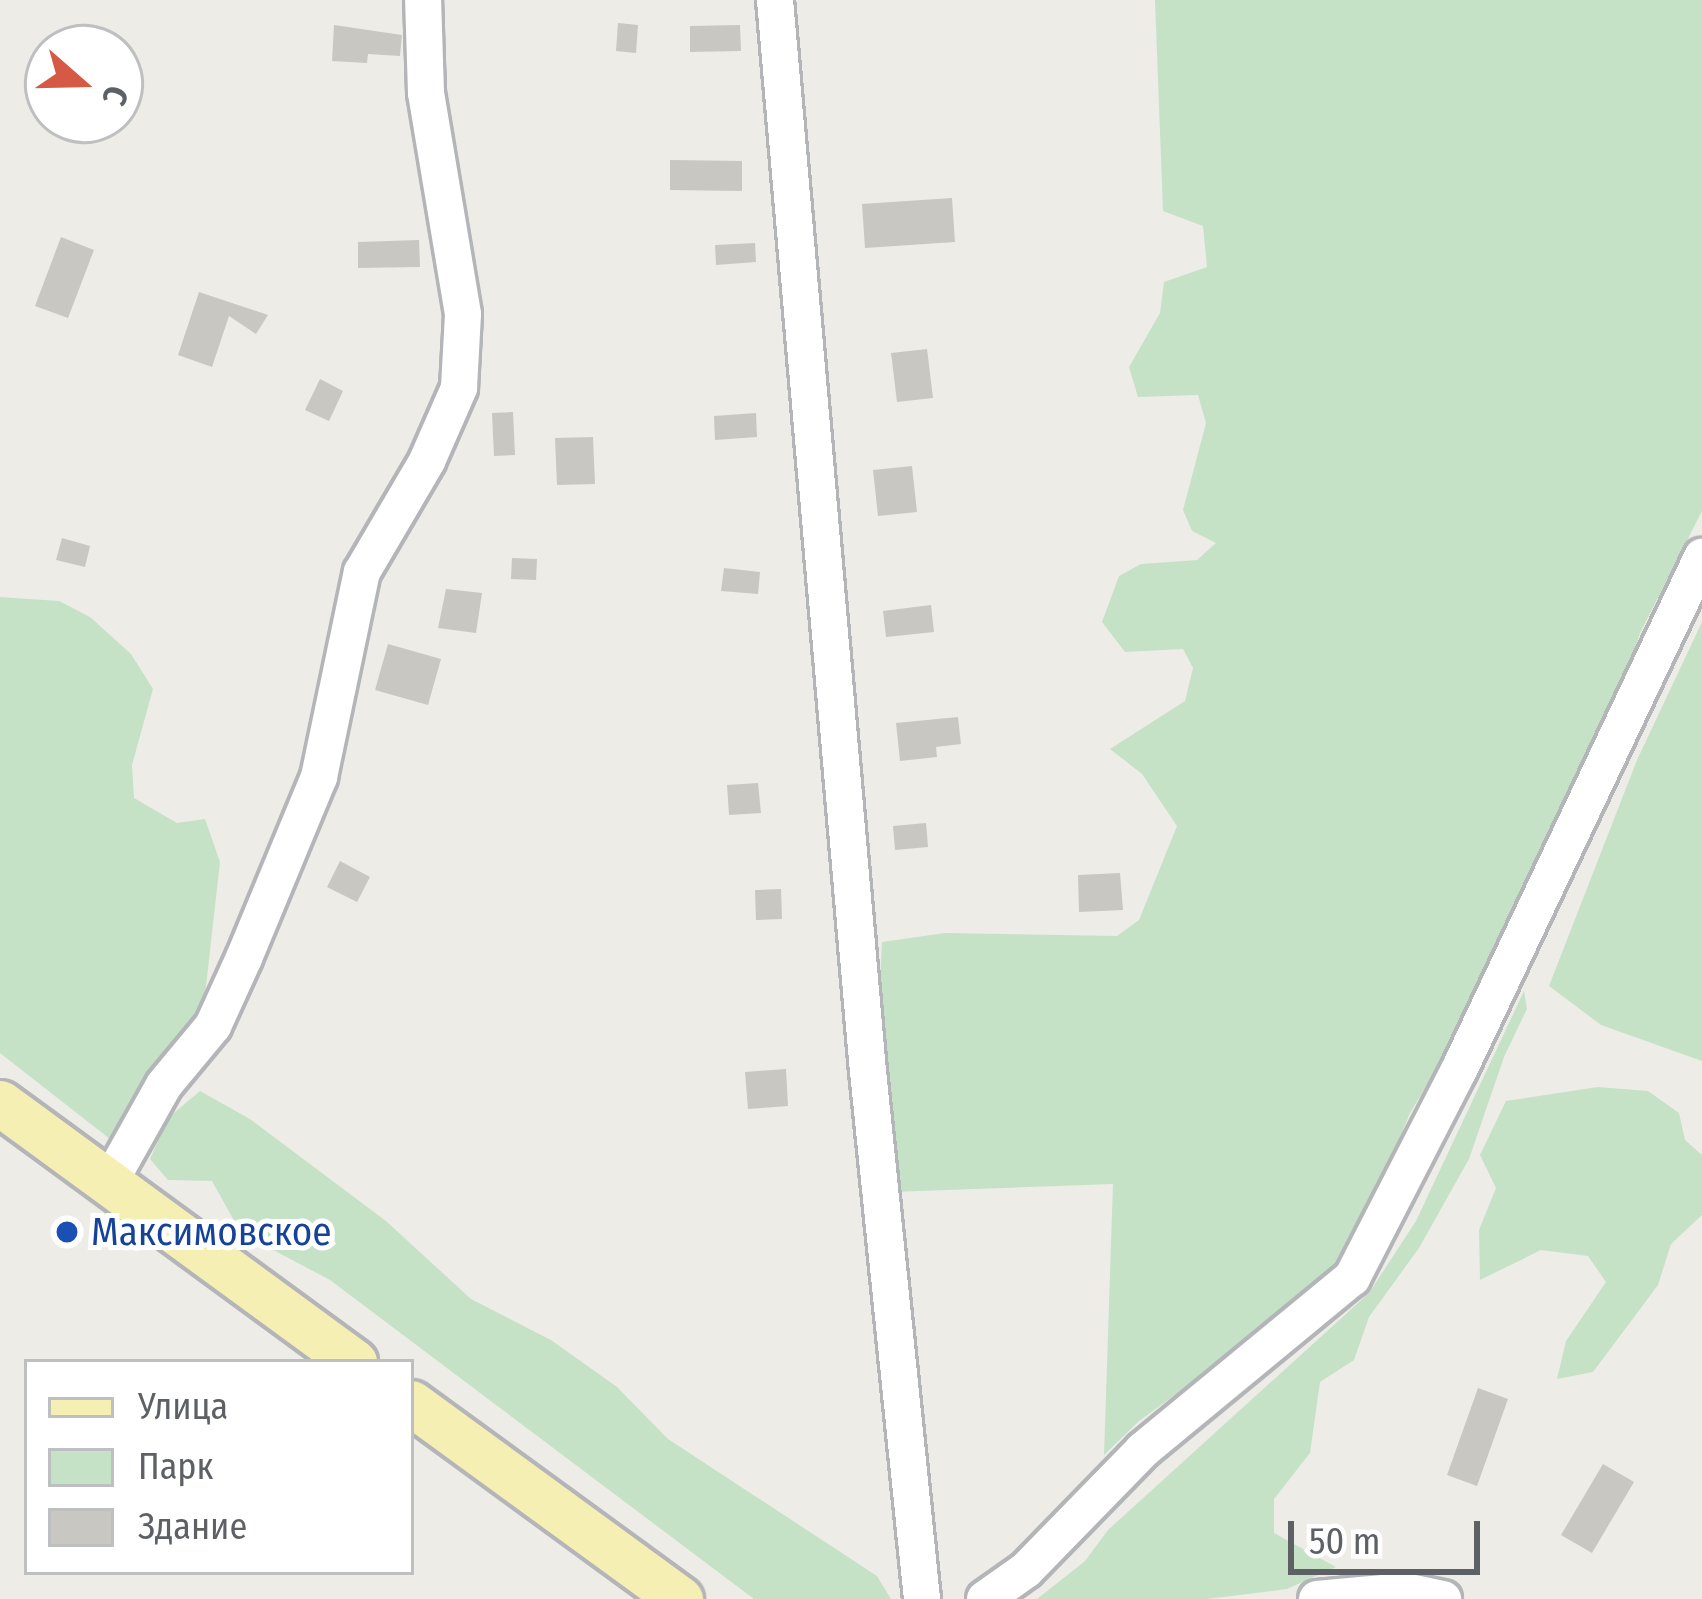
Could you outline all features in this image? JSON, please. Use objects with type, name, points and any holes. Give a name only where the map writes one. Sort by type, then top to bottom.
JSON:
[{"type":"main road","points":[[0,1103],[350,1359]]},
{"type":"main road","points":[[414,1405],[680,1599]]},
{"type":"street","points":[[109,1183],[164,1085],[213,1026],[244,958],[319,778],[362,572],[427,461],[459,388],[464,314],[426,93],[423,0]]},
{"type":"street","points":[[775,0],[868,1071],[922,1599]]},
{"type":"street","points":[[985,1599],[1026,1570],[1143,1450],[1352,1278],[1431,1128],[1702,557]]},
{"type":"street","points":[[1317,1599],[1405,1591],[1443,1599]]},
{"type":"green space","points":[[1155,0],[1702,0],[1702,511],[1640,633],[1614,721],[1520,932],[1410,1113],[1354,1251],[1321,1289],[1139,1421],[1104,1455],[1113,1184],[891,1192],[879,1004],[882,942],[945,933],[1117,936],[1139,920],[1177,826],[1142,774],[1110,749],[1185,701],[1193,668],[1183,649],[1125,652],[1102,622],[1119,576],[1141,564],[1197,560],[1216,543],[1192,531],[1183,510],[1206,423],[1198,395],[1138,397],[1129,367],[1160,313],[1164,282],[1207,267],[1203,226],[1163,211]]},
{"type":"green space","points":[[0,597],[59,601],[90,617],[131,654],[153,689],[132,765],[134,798],[177,823],[205,819],[220,862],[203,1013],[158,1061],[136,1113],[110,1139],[0,1053]]},
{"type":"green space","points":[[1702,622],[1702,1061],[1601,1025],[1549,986],[1637,760]]},
{"type":"green space","points":[[1524,991],[1527,1009],[1504,1057],[1469,1159],[1419,1248],[1369,1317],[1354,1360],[1320,1382],[1310,1453],[1274,1499],[1274,1533],[1336,1567],[1287,1589],[1207,1599],[1037,1599],[1085,1561],[1108,1530],[1369,1293],[1416,1221]]},
{"type":"green space","points":[[1598,1087],[1648,1091],[1679,1113],[1685,1140],[1702,1155],[1702,1215],[1671,1244],[1658,1285],[1593,1372],[1557,1379],[1566,1341],[1606,1282],[1588,1256],[1541,1250],[1480,1280],[1479,1230],[1496,1188],[1480,1155],[1506,1101]]},
{"type":"green space","points":[[200,1091],[250,1119],[386,1221],[471,1299],[551,1340],[617,1387],[668,1439],[877,1576],[891,1599],[754,1599],[330,1280],[241,1233],[212,1181],[168,1180],[150,1159],[168,1118]]},
{"type":"building","points":[[618,23],[638,25],[636,53],[616,51]]},
{"type":"building","points":[[334,25],[402,35],[400,56],[368,54],[367,63],[332,61]]},
{"type":"building","points":[[740,25],[741,51],[690,52],[690,26]]},
{"type":"building","points":[[670,160],[742,161],[742,191],[670,190]]},
{"type":"building","points":[[952,198],[955,242],[865,248],[862,204]]},
{"type":"building","points":[[61,237],[94,250],[68,318],[35,306]]},
{"type":"building","points":[[419,240],[420,267],[358,268],[358,242]]},
{"type":"building","points":[[755,243],[756,262],[716,265],[715,245]]},
{"type":"building","points":[[199,292],[268,315],[256,334],[229,316],[212,367],[178,355]]},
{"type":"building","points":[[927,349],[933,398],[897,402],[891,353]]},
{"type":"building","points":[[320,379],[343,391],[329,421],[305,410]]},
{"type":"building","points":[[513,412],[515,455],[494,456],[492,413]]},
{"type":"building","points":[[756,413],[757,437],[715,440],[714,416]]},
{"type":"building","points":[[593,437],[595,484],[557,485],[555,438]]},
{"type":"building","points":[[912,466],[917,512],[878,516],[873,470]]},
{"type":"building","points":[[62,538],[90,546],[85,567],[56,560]]},
{"type":"building","points":[[512,558],[537,559],[536,580],[511,579]]},
{"type":"building","points":[[724,568],[760,572],[758,594],[721,591]]},
{"type":"building","points":[[446,589],[482,593],[476,633],[438,628]]},
{"type":"building","points":[[931,605],[934,632],[886,637],[883,611]]},
{"type":"building","points":[[388,644],[441,659],[428,705],[375,690]]},
{"type":"building","points":[[958,717],[961,744],[936,747],[937,757],[900,761],[896,723]]},
{"type":"building","points":[[758,783],[761,813],[729,815],[727,785]]},
{"type":"building","points":[[926,823],[928,847],[895,850],[893,826]]},
{"type":"building","points":[[340,861],[370,877],[357,902],[327,887]]},
{"type":"building","points":[[1120,873],[1123,910],[1079,912],[1078,875]]},
{"type":"building","points":[[781,889],[782,919],[756,920],[755,890]]},
{"type":"building","points":[[786,1069],[788,1106],[748,1109],[745,1072]]},
{"type":"building","points":[[1478,1388],[1508,1399],[1477,1486],[1447,1475]]},
{"type":"building","points":[[1603,1464],[1634,1482],[1592,1553],[1561,1535]]},
{"type":"place","name":"Максимовское","points":[[67,1232]]}]
